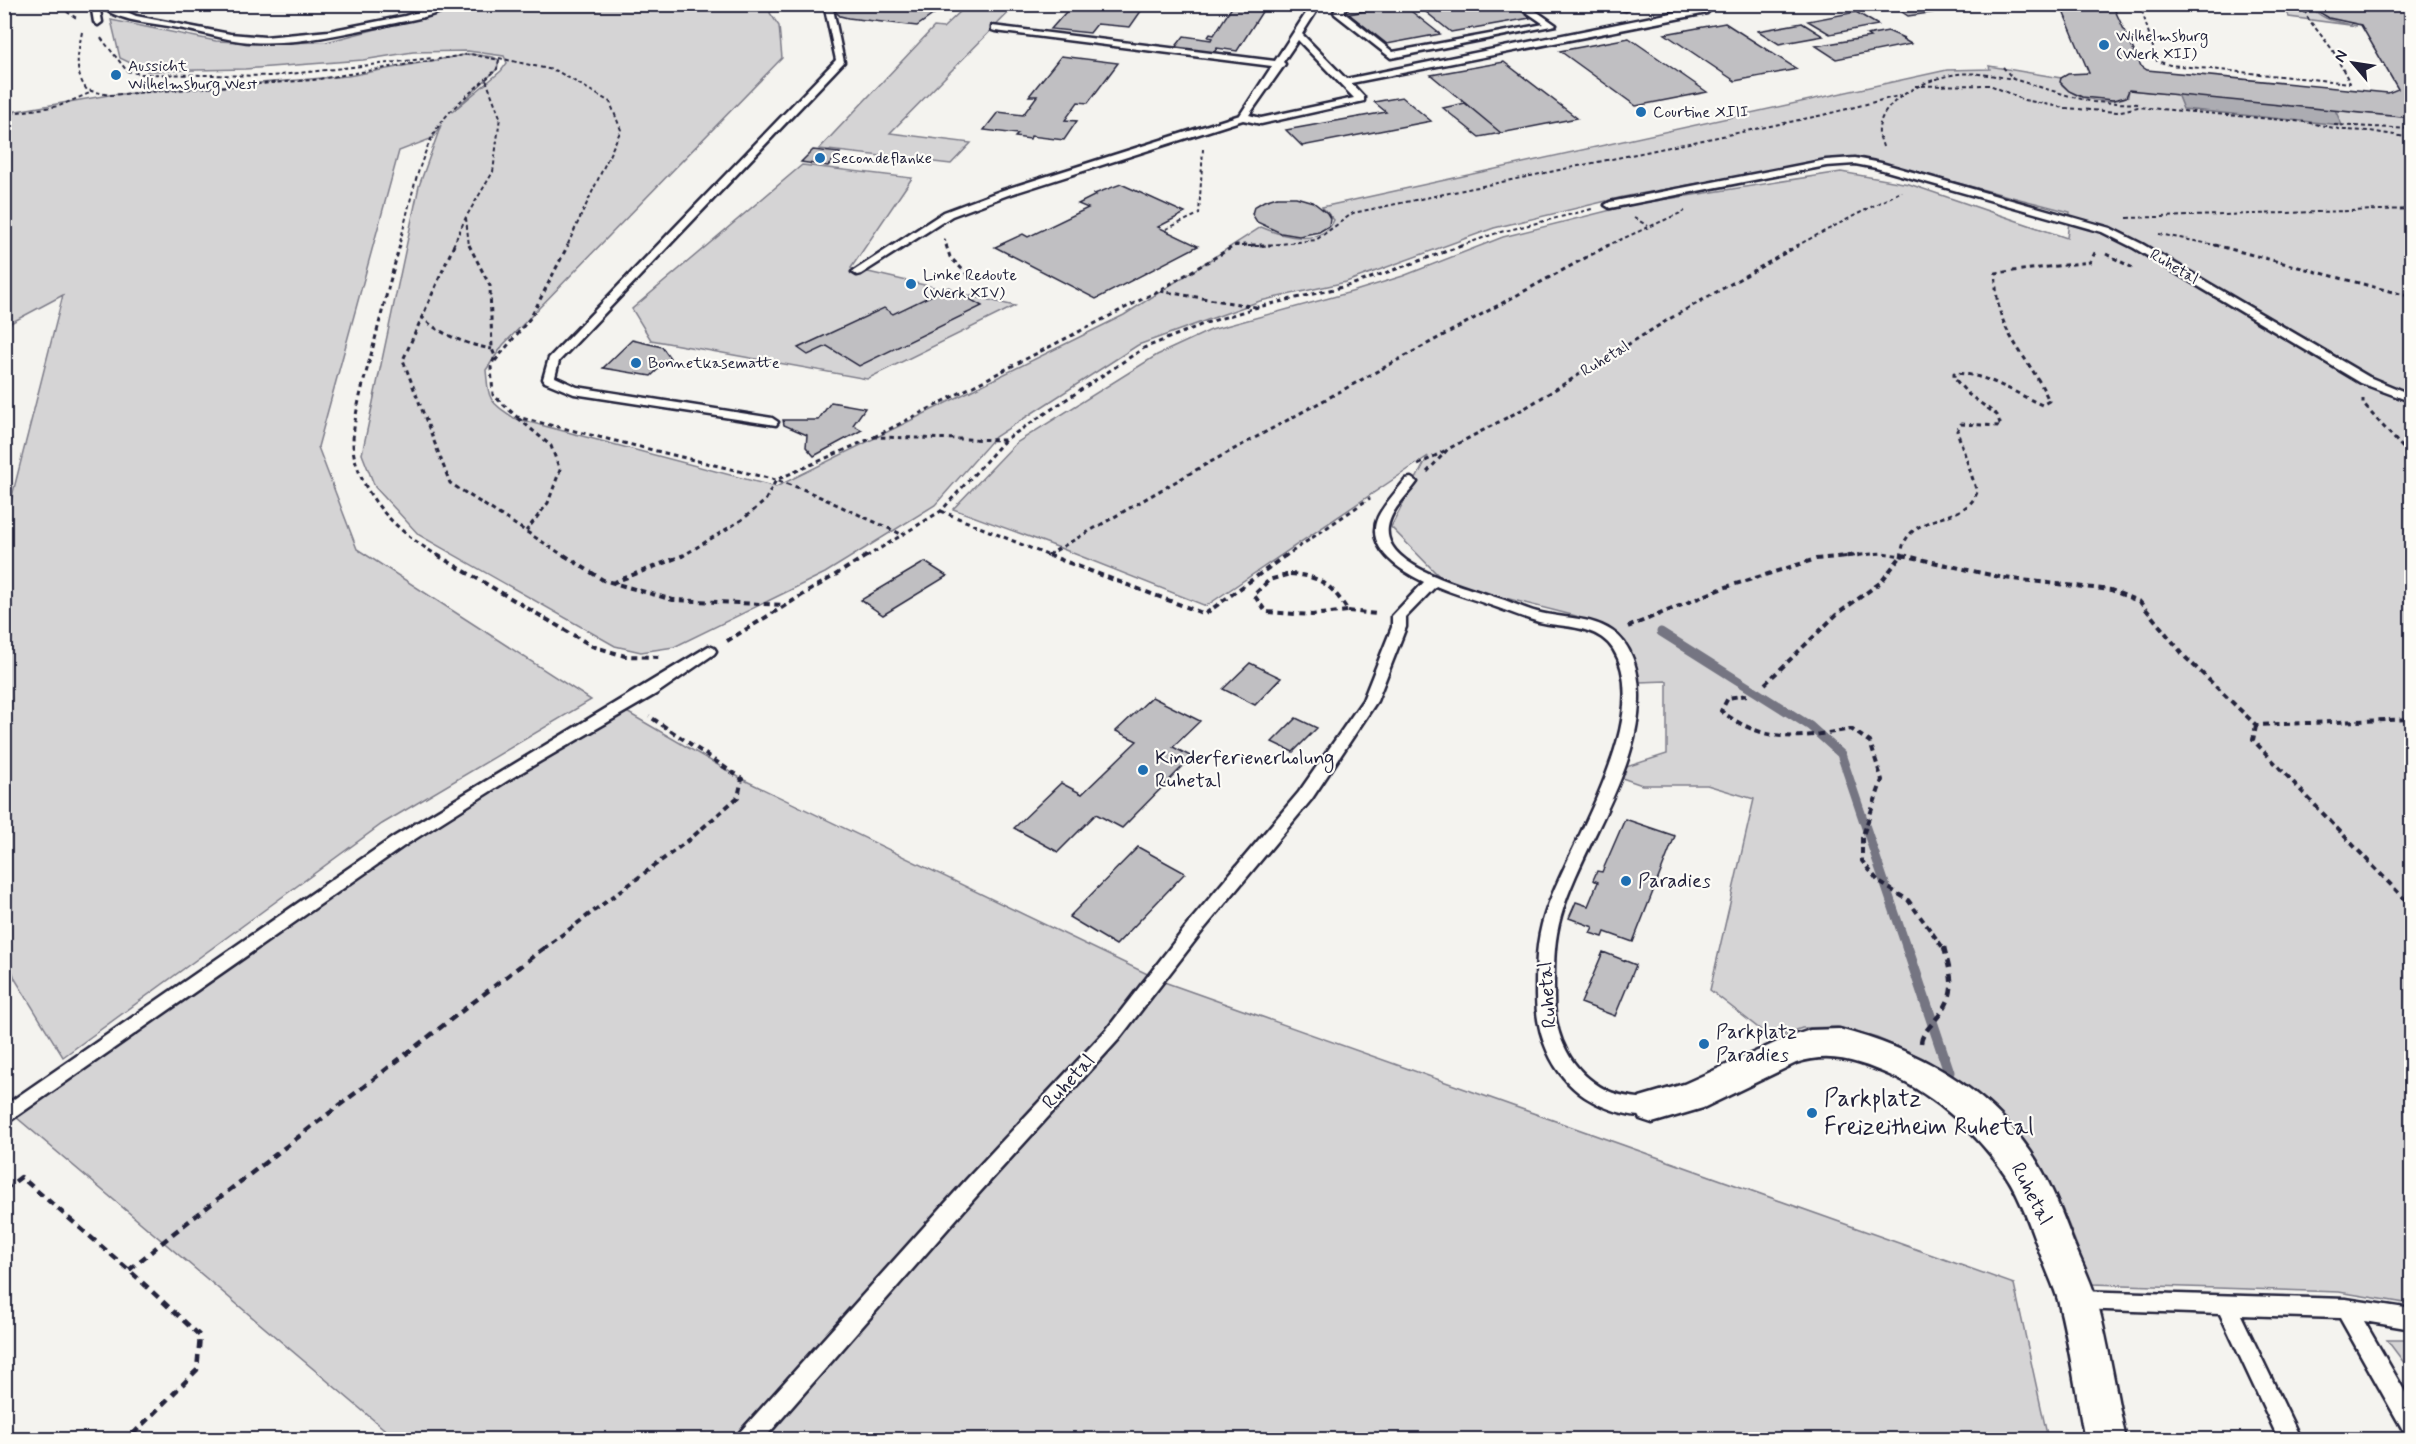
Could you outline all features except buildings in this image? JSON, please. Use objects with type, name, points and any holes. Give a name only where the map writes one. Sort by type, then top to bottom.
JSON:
[{"type":"street","name":"Ruhetal","points":[[1652,1108],[1691,1097],[1784,1053],[1810,1044],[1839,1043],[1874,1052],[1916,1071],[1953,1094],[1987,1126],[2018,1163],[2042,1209],[2077,1300],[2106,1440]]},
{"type":"lane","points":[[94,4],[98,22]]},
{"type":"lane","points":[[103,4],[111,11],[134,17],[247,39],[275,40],[306,39],[343,32],[432,12],[452,4]]},
{"type":"lane","points":[[772,422],[574,390],[549,379],[553,360],[841,60],[828,4]]},
{"type":"lane","points":[[1243,117],[1280,64],[1317,4]]},
{"type":"lane","points":[[1346,4],[1338,12],[1391,55],[1552,25],[1519,4]]},
{"type":"lane","points":[[1344,82],[1707,10],[1712,4]]},
{"type":"lane","points":[[1746,4],[1767,4]]},
{"type":"lane","points":[[995,28],[1280,64]]},
{"type":"lane","points":[[857,272],[948,214],[1004,193],[1243,117],[1261,121],[1361,99],[1298,35]]},
{"type":"lane","name":"Ruhetal","points":[[1610,205],[1826,163],[1855,161],[1877,165],[2106,230],[2138,246],[2365,380],[2412,399]]},
{"type":"lane","points":[[1411,482],[1385,515],[1381,531],[1385,545],[1407,566],[1433,581],[1539,617],[1574,622],[1608,635]]},
{"type":"lane","points":[[1399,616],[1433,581]]},
{"type":"lane","name":"Ruhetal","points":[[748,1440],[973,1186],[1113,1034],[1198,924],[1305,796],[1370,701],[1399,627],[1399,616]]},
{"type":"lane","name":"Ruhetal","points":[[1608,635],[1625,659],[1631,682],[1631,710],[1613,773],[1556,906],[1545,946],[1544,1011],[1551,1043],[1563,1064],[1580,1082],[1603,1098],[1626,1107],[1652,1108]]},
{"type":"lane","points":[[4,1117],[398,842],[505,775],[630,703],[709,651]]},
{"type":"lane","points":[[2077,1300],[2346,1309],[2412,1319]]},
{"type":"lane","points":[[2226,1305],[2290,1440]]},
{"type":"lane","points":[[2346,1309],[2412,1425]]},
{"type":"path","points":[[54,4],[79,20]]},
{"type":"path","points":[[2140,4],[2157,61],[2170,65],[2350,83],[2332,49],[2309,20],[2301,4]]},
{"type":"path","points":[[98,22],[98,35],[118,62],[127,71],[141,74],[272,76],[471,54],[556,71],[610,102],[621,130],[582,218],[531,317],[491,367]]},
{"type":"path","points":[[82,30],[76,69],[82,85],[92,92],[109,95],[313,80],[440,58]]},
{"type":"path","points":[[493,57],[499,60],[500,64],[443,120],[418,174],[360,398],[355,428],[354,458],[374,501],[413,541],[592,646],[611,654],[632,658],[709,651],[786,605],[941,511],[1005,440],[1144,348],[1206,323],[1258,307],[1351,285],[1497,233],[1610,205]]},
{"type":"path","points":[[2003,67],[2013,79]]},
{"type":"path","points":[[1877,165],[1883,148],[1878,134],[1879,122],[1888,108],[1915,86],[1956,74],[2013,79],[2092,102],[2140,104]]},
{"type":"path","points":[[486,80],[500,117],[493,172],[466,217],[403,360],[450,483],[603,580],[673,600],[786,605]]},
{"type":"path","points":[[1915,86],[1993,85],[2021,100],[2075,110],[2124,112],[2134,110],[2138,106],[2305,122],[2344,130],[2370,131],[2412,138]]},
{"type":"path","points":[[4,114],[59,106],[92,92]]},
{"type":"path","points":[[874,437],[1160,290],[1236,245],[1262,246],[1316,240],[1353,213],[1823,115],[1902,95]]},
{"type":"path","points":[[2331,125],[2412,129]]},
{"type":"path","points":[[1166,229],[1199,214],[1204,131]]},
{"type":"path","name":"Ruhetal","points":[[1411,482],[1429,471],[1448,449],[1525,408],[1671,318],[1833,225],[1912,185],[1918,181],[1919,176]]},
{"type":"path","points":[[1048,555],[1194,471],[1648,226],[1692,208]]},
{"type":"path","points":[[2123,219],[2412,209]]},
{"type":"path","points":[[1630,216],[1648,226]]},
{"type":"path","points":[[950,230],[944,238],[950,257],[969,276]]},
{"type":"path","points":[[2157,234],[2208,243],[2412,297]]},
{"type":"path","points":[[1765,684],[1836,615],[1881,582],[1902,555],[1904,542],[1923,523],[1964,509],[1974,501],[1977,492],[1956,431],[1961,424],[2001,426],[1997,415],[1968,394],[1954,378],[1954,373],[1968,372],[1987,378],[2042,405],[2049,402],[2044,387],[2001,324],[1993,291],[1996,273],[2090,262],[2097,249]]},
{"type":"path","points":[[1160,290],[1258,307]]},
{"type":"path","points":[[421,315],[425,322],[462,341],[480,348],[492,349]]},
{"type":"path","points":[[2363,404],[2412,458]]},
{"type":"path","points":[[517,417],[551,446],[560,470],[548,502],[526,531]]},
{"type":"path","points":[[1417,465],[1448,449]]},
{"type":"path","points":[[612,583],[679,558],[743,519],[765,501],[776,480],[805,490],[901,534]]},
{"type":"path","points":[[941,511],[1048,555],[1204,614],[1255,576],[1373,497]]},
{"type":"path","points":[[1608,635],[1723,588],[1816,559],[1882,553],[1902,555],[2004,578],[2111,590],[2140,602],[2186,658],[2256,725],[2412,719]]},
{"type":"path","points":[[1348,611],[1333,588],[1306,574],[1277,575],[1260,584],[1254,595],[1266,612],[1312,615],[1348,611],[1399,616]]},
{"type":"path","points":[[1255,576],[1260,584]]},
{"type":"path","points":[[1747,695],[1728,698],[1720,711],[1737,724],[1773,738],[1808,736],[1851,729],[1870,742],[1882,780],[1862,838],[1862,861],[1879,882],[1908,900],[1943,945],[1953,985],[1944,1010],[1922,1036],[1916,1071]]},
{"type":"path","points":[[129,1270],[533,956],[690,839],[738,797],[742,779],[630,703]]},
{"type":"path","points":[[2256,725],[2253,740],[2412,907]]},
{"type":"path","points":[[4,1190],[21,1177],[129,1270],[200,1336],[197,1370],[128,1440]]},
{"type":"shaded area","points":[[495,5],[773,5],[770,13],[779,26],[782,58],[503,345],[486,370],[489,394],[499,407],[514,418],[776,487],[1124,315],[1261,227],[1290,236],[1311,237],[1320,234],[1328,229],[1334,220],[1322,207],[1947,70],[1990,69],[1989,66],[2061,78],[2062,85],[2068,90],[2093,100],[2120,99],[2128,96],[2129,90],[2411,118],[2411,1304],[2339,1292],[2092,1284],[2062,1208],[2036,1159],[2001,1119],[1964,1084],[1923,1058],[1877,1038],[1837,1027],[1802,1028],[1783,1035],[1761,1030],[1710,990],[1754,799],[1707,785],[1642,785],[1622,778],[1626,767],[1667,754],[1667,681],[1639,682],[1632,657],[1619,637],[1576,616],[1470,589],[1439,576],[1391,527],[1428,456],[1206,606],[1060,548],[953,509],[1016,443],[1157,355],[1211,330],[1403,276],[1503,237],[1635,204],[1841,172],[1909,184],[2067,238],[2070,212],[1853,158],[1793,166],[1623,197],[1494,228],[1346,282],[1260,301],[1138,345],[995,437],[935,505],[825,573],[674,647],[641,652],[615,646],[419,535],[375,487],[362,454],[419,186],[441,125],[433,138],[399,151],[318,447],[357,549],[591,700],[382,824],[63,1057],[15,979],[5,950],[5,524],[63,295],[5,326],[5,113],[109,95],[348,76],[470,54],[499,60],[497,69],[452,112],[501,71],[507,63],[504,56],[468,51],[413,52],[363,60],[245,69],[147,71],[120,58],[111,20],[216,41],[326,42],[443,12]]},
{"type":"shaded area","points":[[958,5],[1016,5],[890,133],[971,143],[951,164],[819,149],[934,27],[943,28],[963,9],[955,8]]},
{"type":"shaded area","points":[[2284,5],[2311,5],[2325,18],[2357,26],[2289,17]]},
{"type":"shaded area","points":[[2177,94],[2335,110],[2342,125],[2183,109]]},
{"type":"shaded area","points":[[802,165],[912,178],[851,268],[1015,306],[867,379],[651,340],[632,309]]},
{"type":"shaded area","points":[[625,711],[742,779],[1164,982],[2014,1284],[2048,1439],[396,1439],[16,1117],[353,876]]},
{"type":"shaded area","points":[[2387,1340],[2411,1340],[2411,1372]]},
{"type":"waterway","points":[[1661,632],[1810,726],[1841,754],[1907,949]]},
{"type":"waterway","points":[[1907,947],[1949,1072]]},
{"type":"place","name":"Wilhelmsburg (Werk XII)","points":[[2104,45]]},
{"type":"place","name":"Aussicht Wilhelmsburg West","points":[[116,75]]},
{"type":"place","name":"Courtine XIII","points":[[1641,112]]},
{"type":"place","name":"Secondeflanke","points":[[820,158]]},
{"type":"place","name":"Linke Redoute (Werk XIV)","points":[[911,284]]},
{"type":"place","name":"Bonnetkasematte","points":[[636,363]]},
{"type":"place","name":"Kinderferienerholung Ruhetal","points":[[1143,770]]},
{"type":"place","name":"Paradies","points":[[1626,881]]},
{"type":"place","name":"Parkplatz Paradies","points":[[1704,1044]]},
{"type":"place","name":"Parkplatz Freizeitheim Ruhetal","points":[[1812,1113]]}]
